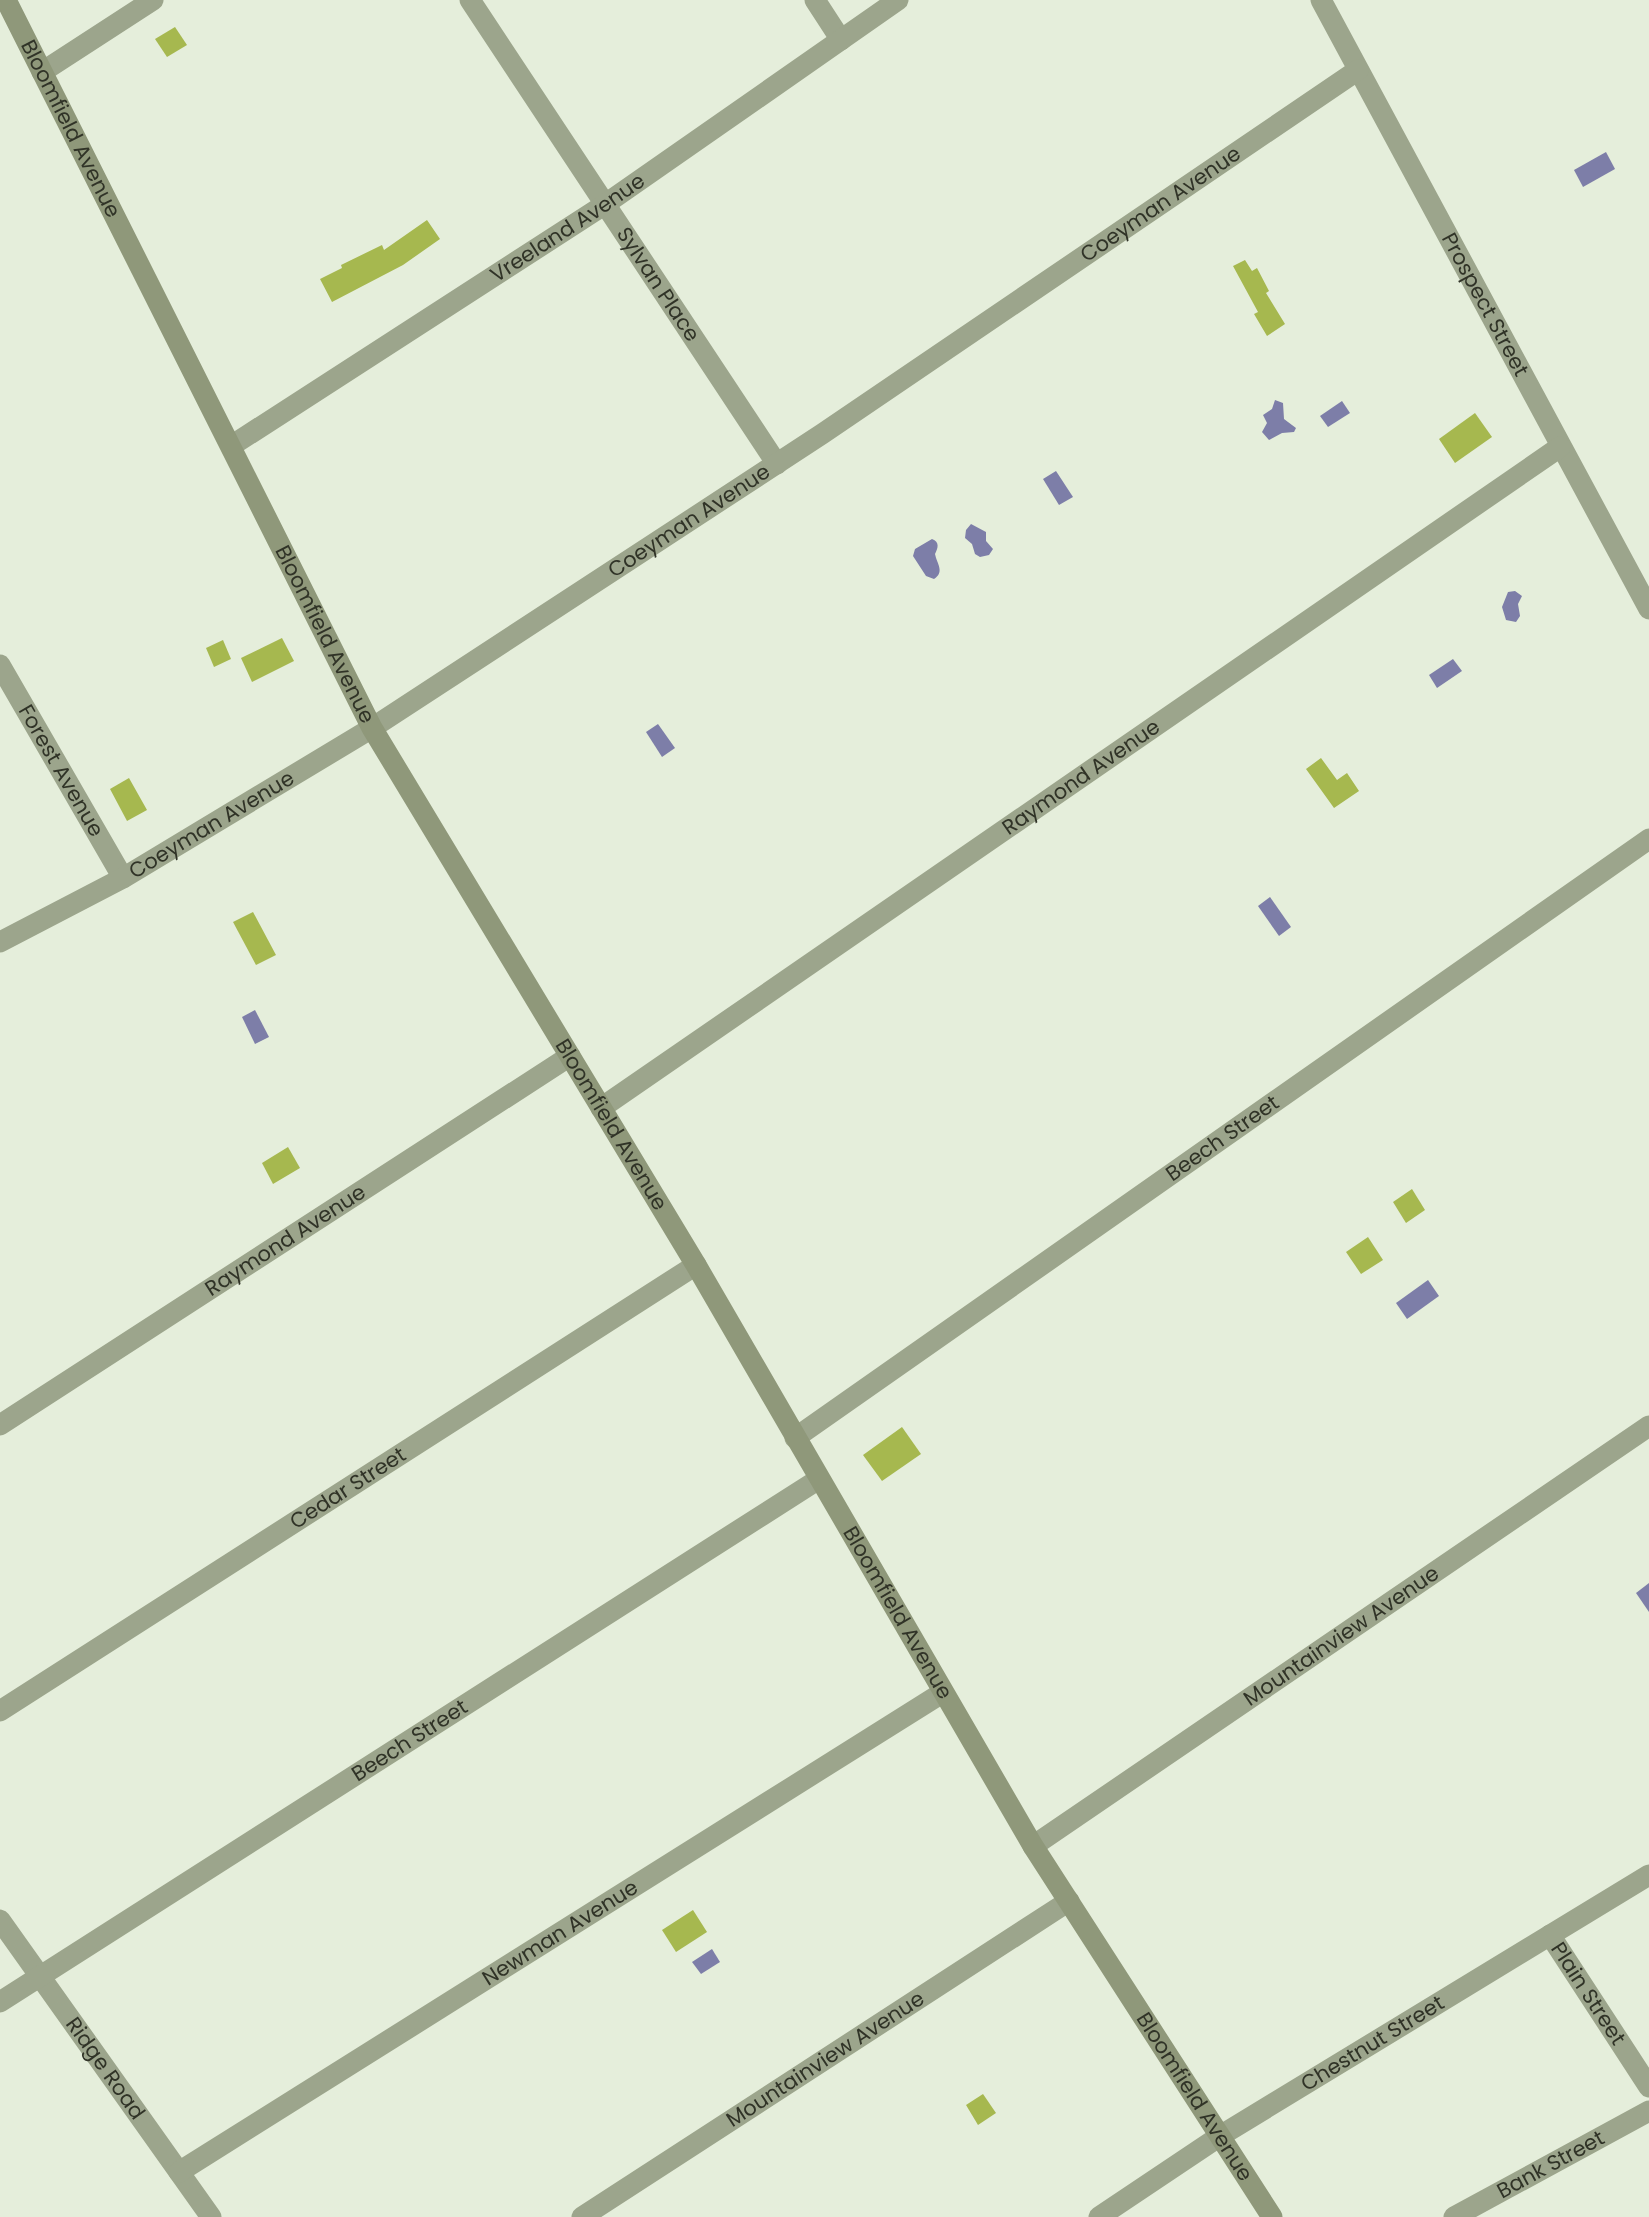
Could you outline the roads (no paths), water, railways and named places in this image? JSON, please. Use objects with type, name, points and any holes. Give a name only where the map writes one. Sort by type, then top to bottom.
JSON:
[{"type":"street","name":"Bloomfield Avenue","points":[[6,0],[372,728],[696,1265],[1033,1846],[1272,2217]]},
{"type":"street","points":[[42,72],[153,0]]},
{"type":"street","name":"Sylvan Place","points":[[470,0],[776,464]]},
{"type":"street","points":[[815,0],[841,40]]},
{"type":"street","name":"Vreeland Avenue","points":[[230,446],[604,205],[898,0]]},
{"type":"street","name":"Prospect Street","points":[[1321,0],[1649,609]]},
{"type":"street","name":"Coeyman Avenue","points":[[0,942],[122,878],[372,728],[776,464],[1358,69]]},
{"type":"street","name":"Raymond Avenue","points":[[601,1108],[1560,447]]},
{"type":"street","name":"Forest Avenue","points":[[0,665],[122,878]]},
{"type":"street","name":"Beech Street","points":[[795,1438],[1649,839]]},
{"type":"street","name":"Raymond Avenue","points":[[0,1425],[570,1056]]},
{"type":"street","name":"Cedar Street","points":[[0,1711],[696,1265]]},
{"type":"street","name":"Mountainview Avenue","points":[[1033,1846],[1649,1426]]},
{"type":"street","name":"Beech Street","points":[[0,2003],[819,1479]]},
{"type":"street","name":"Newman Avenue","points":[[179,2172],[942,1693]]},
{"type":"street","name":"Chestnut Street","points":[[1100,2217],[1220,2137],[1649,1875]]},
{"type":"street","name":"Mountainview Avenue","points":[[582,2217],[1069,1901]]},
{"type":"street","name":"Ridge Road","points":[[0,1920],[211,2217]]},
{"type":"street","name":"Plain Street","points":[[1550,1936],[1649,2087]]},
{"type":"street","name":"Bank Street","points":[[1454,2217],[1649,2111]]},
{"type":"water","points":[[1606,152],[1615,169],[1583,187],[1574,170]]},
{"type":"water","points":[[1275,400],[1283,403],[1284,419],[1296,428],[1294,432],[1282,433],[1269,440],[1262,432],[1267,423],[1263,415],[1272,409]]},
{"type":"water","points":[[1342,401],[1350,413],[1328,427],[1320,416]]},
{"type":"water","points":[[1056,471],[1073,497],[1059,505],[1043,479]]},
{"type":"water","points":[[971,524],[986,532],[986,541],[993,549],[989,555],[980,557],[975,554],[972,544],[965,538],[966,530]]},
{"type":"water","points":[[932,539],[937,543],[935,554],[940,571],[934,579],[926,576],[913,556],[915,549]]},
{"type":"water","points":[[1515,591],[1522,596],[1518,604],[1520,616],[1516,622],[1506,620],[1502,607],[1508,592]]},
{"type":"water","points":[[1453,659],[1462,671],[1437,688],[1429,675]]},
{"type":"water","points":[[658,724],[675,748],[662,757],[646,732]]},
{"type":"water","points":[[1270,897],[1291,927],[1279,936],[1258,906]]},
{"type":"water","points":[[255,1010],[269,1037],[255,1044],[242,1017]]},
{"type":"water","points":[[1428,1280],[1439,1296],[1407,1319],[1396,1303]]},
{"type":"water","points":[[1649,1583],[1649,1612],[1636,1593]]},
{"type":"water","points":[[712,1949],[720,1962],[701,1974],[692,1962]]}]
